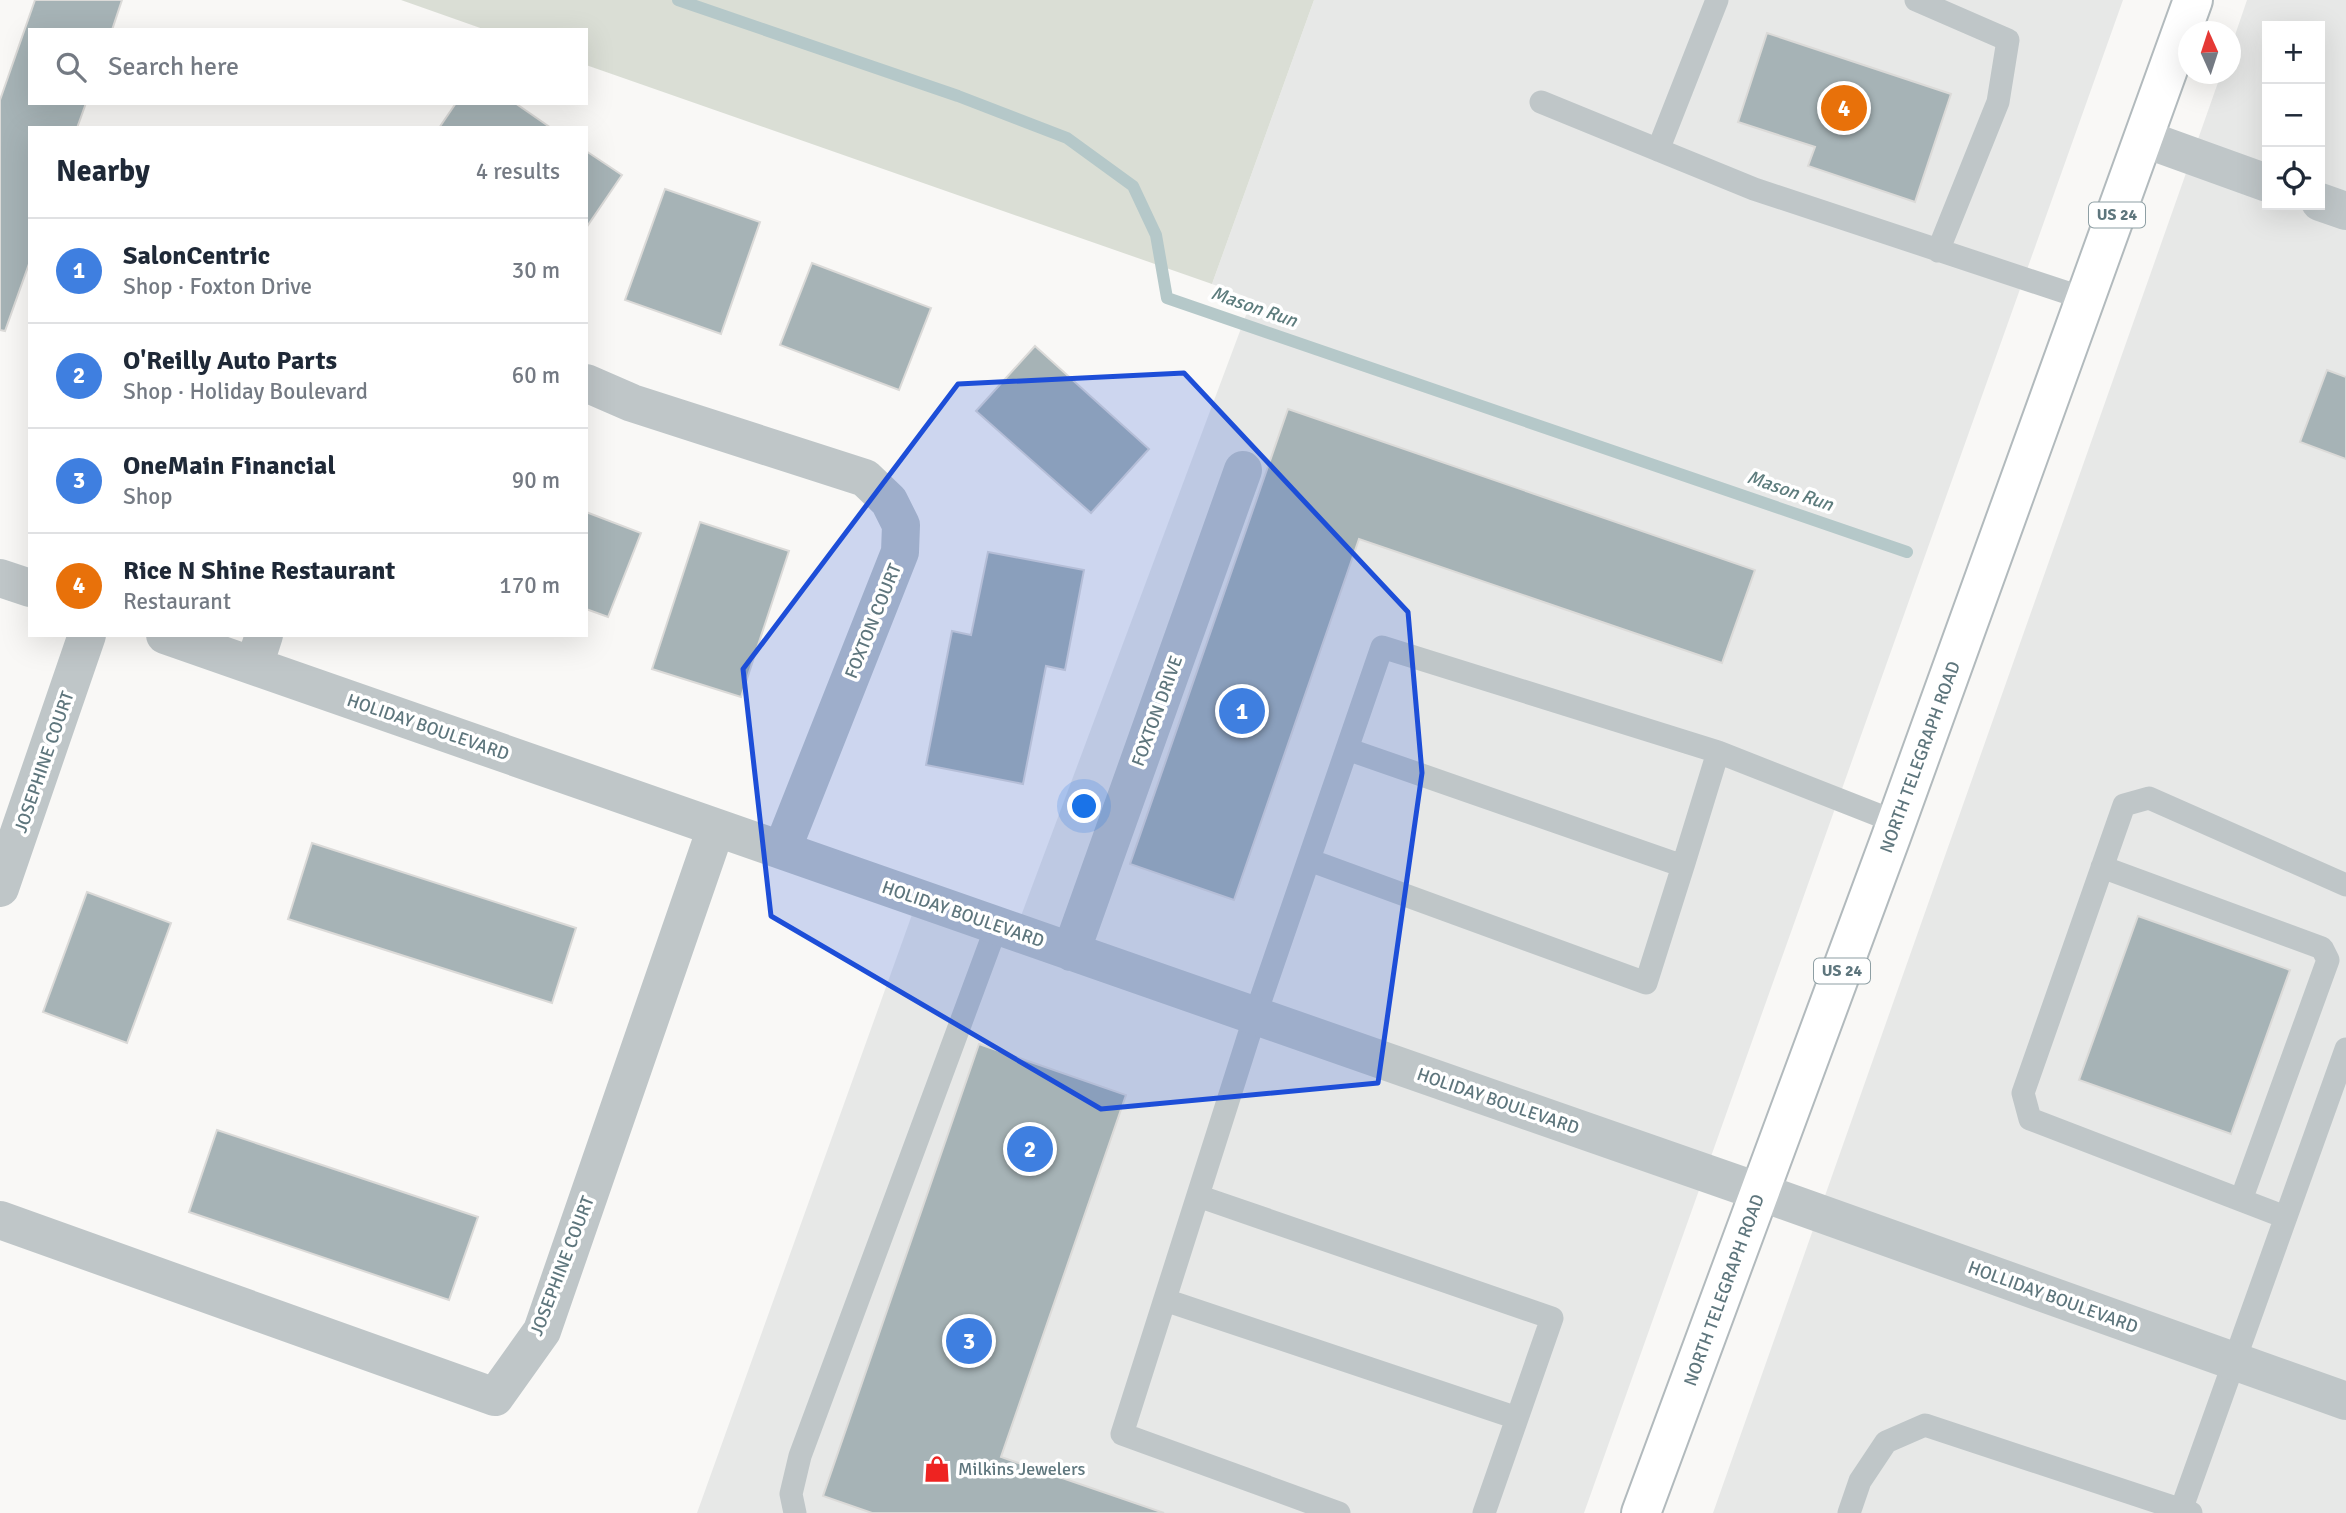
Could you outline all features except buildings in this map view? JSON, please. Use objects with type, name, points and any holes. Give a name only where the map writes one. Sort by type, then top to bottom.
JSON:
[{"type":"main road","name":"NORTH TELEGRAPH ROAD","points":[[1641,1513],[1896,822],[2193,0]]},
{"type":"street","points":[[2145,139],[2262,181]]},
{"type":"street","points":[[2325,204],[2346,211]]},
{"type":"street","name":"FOXTON COURT","points":[[588,384],[632,403],[865,478],[888,501],[901,524],[900,552],[782,850]]},
{"type":"street","name":"FOXTON DRIVE","points":[[1071,951],[1243,470]]},
{"type":"street","points":[[0,578],[28,587]]},
{"type":"street","name":"JOSEPHINE COURT","points":[[0,888],[87,637]]},
{"type":"street","name":"HOLIDAY BOULEVARD","points":[[177,637],[259,651],[716,828],[1760,1192]]},
{"type":"street","name":"JOSEPHINE COURT","points":[[0,1220],[495,1397],[542,1331],[716,828]]},
{"type":"street","name":"HOLLIDAY BOULEVARD","points":[[1760,1192],[2346,1401]]},
{"type":"lane","points":[[1658,150],[1717,0]]},
{"type":"lane","points":[[1916,0],[2008,40],[1998,102],[1938,251]]},
{"type":"lane","points":[[1541,102],[1754,189],[2086,299]]},
{"type":"lane","points":[[1339,1513],[1122,1434],[1255,1016],[1382,647],[1718,752],[1896,822]]},
{"type":"lane","points":[[1347,749],[1682,866]]},
{"type":"lane","points":[[1309,860],[1646,983],[1718,752]]},
{"type":"lane","points":[[2286,1217],[2030,1119],[2023,1093],[2124,805],[2149,798],[2346,885]]},
{"type":"lane","points":[[2102,867],[2322,948],[2328,960],[2241,1200]]},
{"type":"lane","points":[[795,1513],[791,1494],[800,1456],[997,925]]},
{"type":"lane","points":[[1849,1513],[1860,1481],[1886,1442],[1925,1425],[2184,1512],[2233,1361],[2346,1049]]},
{"type":"lane","points":[[1198,1196],[1552,1318],[1484,1513]]},
{"type":"lane","points":[[1165,1300],[1517,1418]]},
{"type":"highlighted area","points":[[1184,373],[1408,612],[1422,773],[1378,1083],[1101,1109],[771,916],[743,669],[958,384]]},
{"type":"shaded area","points":[[401,0],[1314,0],[1212,284],[588,66],[588,28],[480,28]]},
{"type":"shaded area","points":[[1314,0],[2123,0],[1584,1513],[697,1513],[918,898],[1015,932],[1252,299],[1212,284]]},
{"type":"shaded area","points":[[2247,0],[2346,0],[2346,1513],[1713,1513],[2217,84],[2241,84],[2240,21]]},
{"type":"waterway","name":"Mason Run","points":[[678,0],[958,96],[1067,138],[1133,186],[1156,235],[1167,298],[1907,552]]},
{"type":"place","name":"Rice N Shine Restaurant","points":[[1844,108]]},
{"type":"place","name":"SalonCentric","points":[[1242,711]]},
{"type":"place","name":"O'Reilly Auto Parts","points":[[1030,1149]]},
{"type":"place","name":"OneMain Financial","points":[[969,1341]]},
{"type":"place","name":"Milkins Jewelers","points":[[937,1469]]}]
